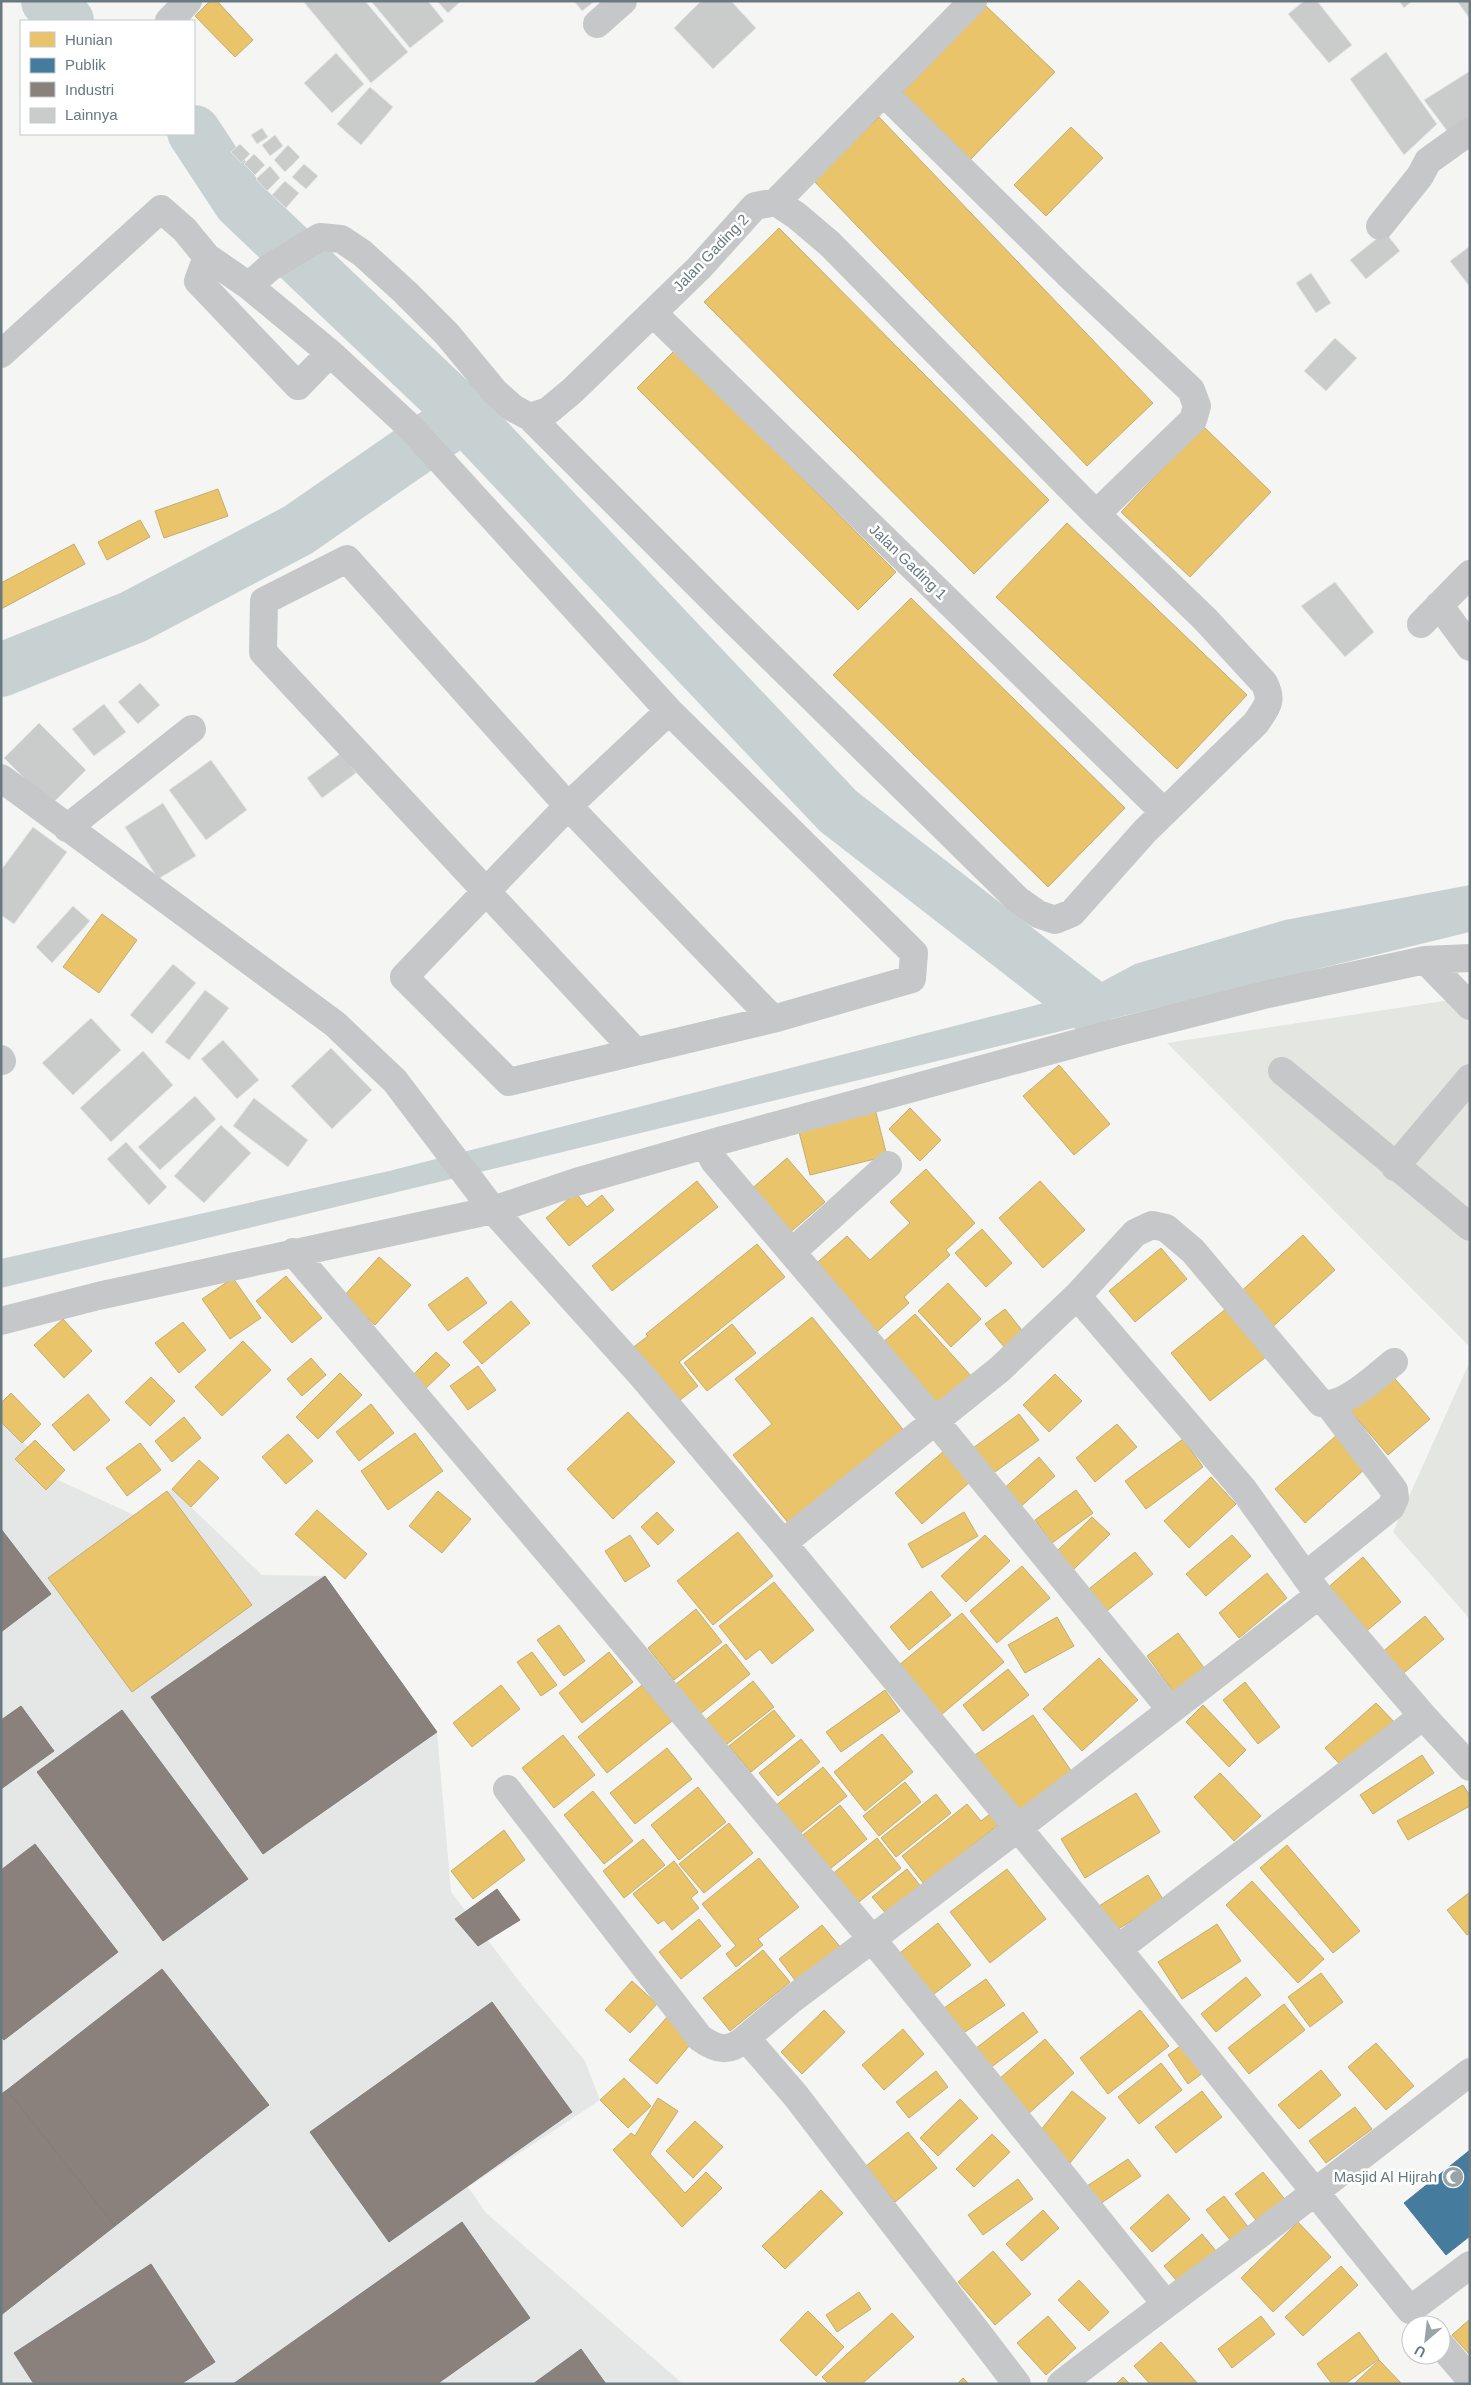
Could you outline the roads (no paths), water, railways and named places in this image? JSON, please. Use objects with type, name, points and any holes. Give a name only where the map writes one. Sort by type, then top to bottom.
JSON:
[{"type":"street","points":[[170,20],[188,1]]},
{"type":"street","points":[[597,24],[623,1]]},
{"type":"street","name":"Jalan Gading 2","points":[[530,417],[548,411],[572,391],[699,268],[756,206],[776,202],[973,1]]},
{"type":"street","points":[[884,93],[1070,277],[1191,390],[1197,406],[1193,420],[1096,514]]},
{"type":"street","points":[[1380,226],[1420,176],[1428,161],[1470,131]]},
{"type":"street","points":[[259,277],[320,237],[341,239],[362,253],[447,334],[495,392],[513,408],[530,417],[1018,900],[1038,914],[1055,920],[1072,913],[1164,812],[1256,723],[1269,702],[1269,694],[1264,683],[1205,619],[1096,514],[830,244],[797,216],[776,202]]},
{"type":"street","points":[[1,354],[161,210],[184,230],[207,257],[259,277],[330,353],[412,428],[446,463],[669,711],[914,953],[912,979],[773,1019],[509,1082],[404,976],[568,806],[669,711]]},
{"type":"street","points":[[207,257],[198,281],[298,386],[330,353]]},
{"type":"street","name":"Jalan Gading 1","points":[[653,312],[1164,812]]},
{"type":"street","points":[[635,1051],[263,652],[264,601],[347,559],[568,806],[773,1019]]},
{"type":"street","points":[[1421,624],[1470,574]]},
{"type":"street","points":[[1439,605],[1470,647]]},
{"type":"street","points":[[67,828],[192,729]]},
{"type":"street","points":[[1,778],[335,1024],[394,1081],[493,1210],[644,1377],[783,1543],[1118,1949],[1415,2315]]},
{"type":"street","points":[[1,1321],[98,1296],[293,1252],[493,1210],[576,1182],[1146,1025],[1268,994],[1425,960],[1470,958]]},
{"type":"street","points":[[1425,960],[1470,1006]]},
{"type":"street","points":[[1282,1071],[1470,1227]]},
{"type":"street","points":[[1395,1166],[1470,1078]]},
{"type":"street","points":[[706,1146],[714,1161],[936,1422],[1171,1710]]},
{"type":"street","points":[[792,1252],[888,1165]]},
{"type":"street","points":[[783,1543],[1000,1369],[1078,1296],[1135,1233],[1152,1226],[1166,1228],[1193,1251],[1321,1403],[1329,1405],[1340,1402],[1394,1362]]},
{"type":"street","points":[[293,1252],[558,1564],[872,1939],[1165,2303]]},
{"type":"street","points":[[1078,1296],[1243,1489],[1312,1585],[1423,1716],[1470,1767]]},
{"type":"street","points":[[507,1789],[700,2038],[714,2047],[727,2049],[737,2045],[791,2000],[1171,1710],[1312,1585],[1391,1507],[1395,1498],[1394,1490],[1329,1405]]},
{"type":"street","points":[[1118,1949],[1423,1716]]},
{"type":"street","points":[[746,2038],[796,2096],[1017,2384]]},
{"type":"street","points":[[1061,2384],[1165,2303],[1246,2246],[1470,2072]]},
{"type":"street","points":[[1419,2315],[1470,2265]]},
{"type":"street","points":[[1451,2357],[1470,2379]]},
{"type":"waterway","points":[[48,1],[66,20]]},
{"type":"waterway","points":[[195,134],[240,202],[455,406],[838,811],[1088,1005]]},
{"type":"waterway","points":[[1,670],[133,617],[298,530],[464,415]]},
{"type":"place","name":"Masjid Al Hijrah","points":[[1453,2177]]}]
